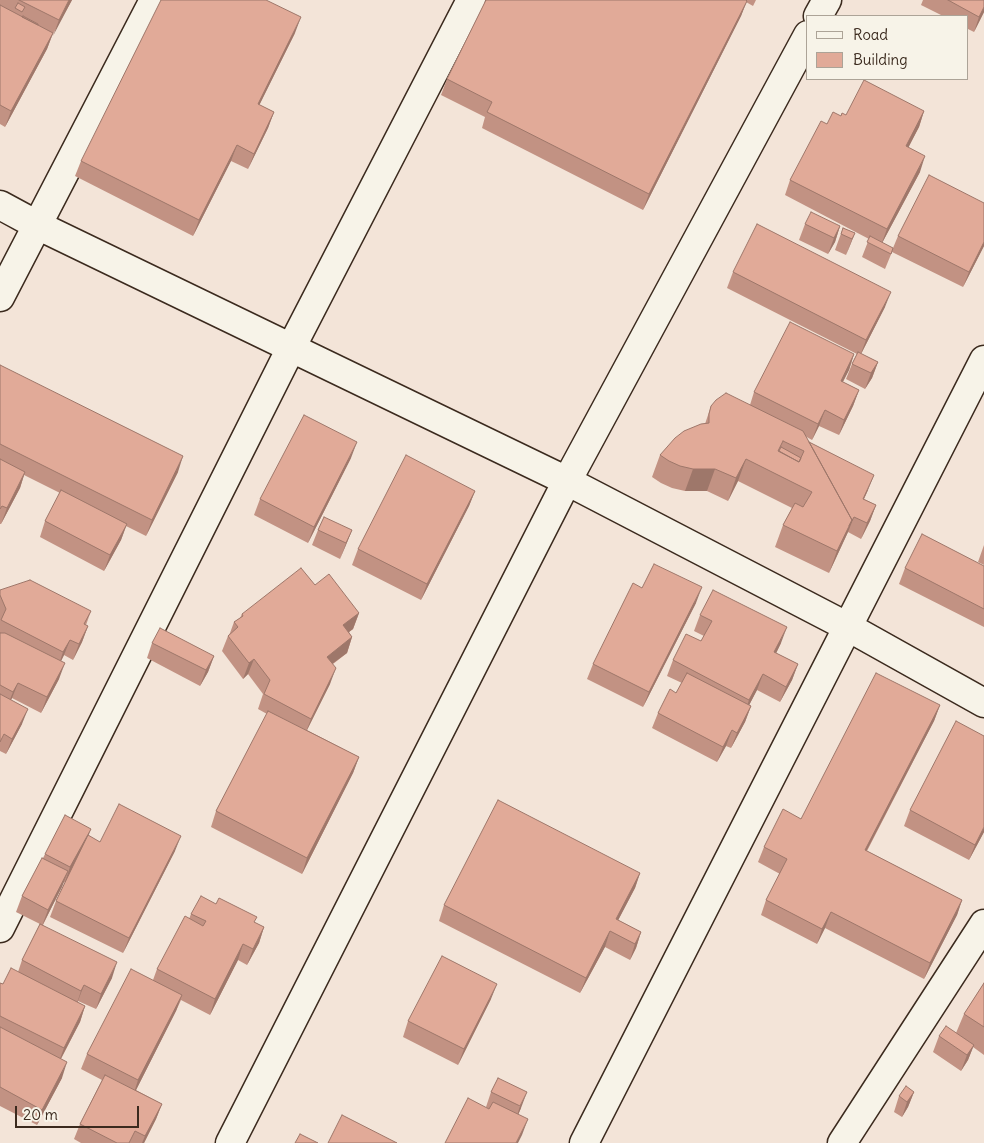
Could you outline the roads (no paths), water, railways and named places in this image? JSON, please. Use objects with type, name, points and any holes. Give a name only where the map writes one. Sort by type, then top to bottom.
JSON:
[{"type":"street","points":[[0,297],[154,0]]},
{"type":"street","points":[[0,928],[291,348],[471,0]]},
{"type":"street","points":[[819,15],[827,0]]},
{"type":"street","points":[[230,1143],[567,481],[806,39]]},
{"type":"street","points":[[0,205],[37,225],[567,481],[848,627],[984,703]]},
{"type":"street","points":[[584,1143],[984,360]]},
{"type":"street","points":[[842,1143],[984,924]]}]
